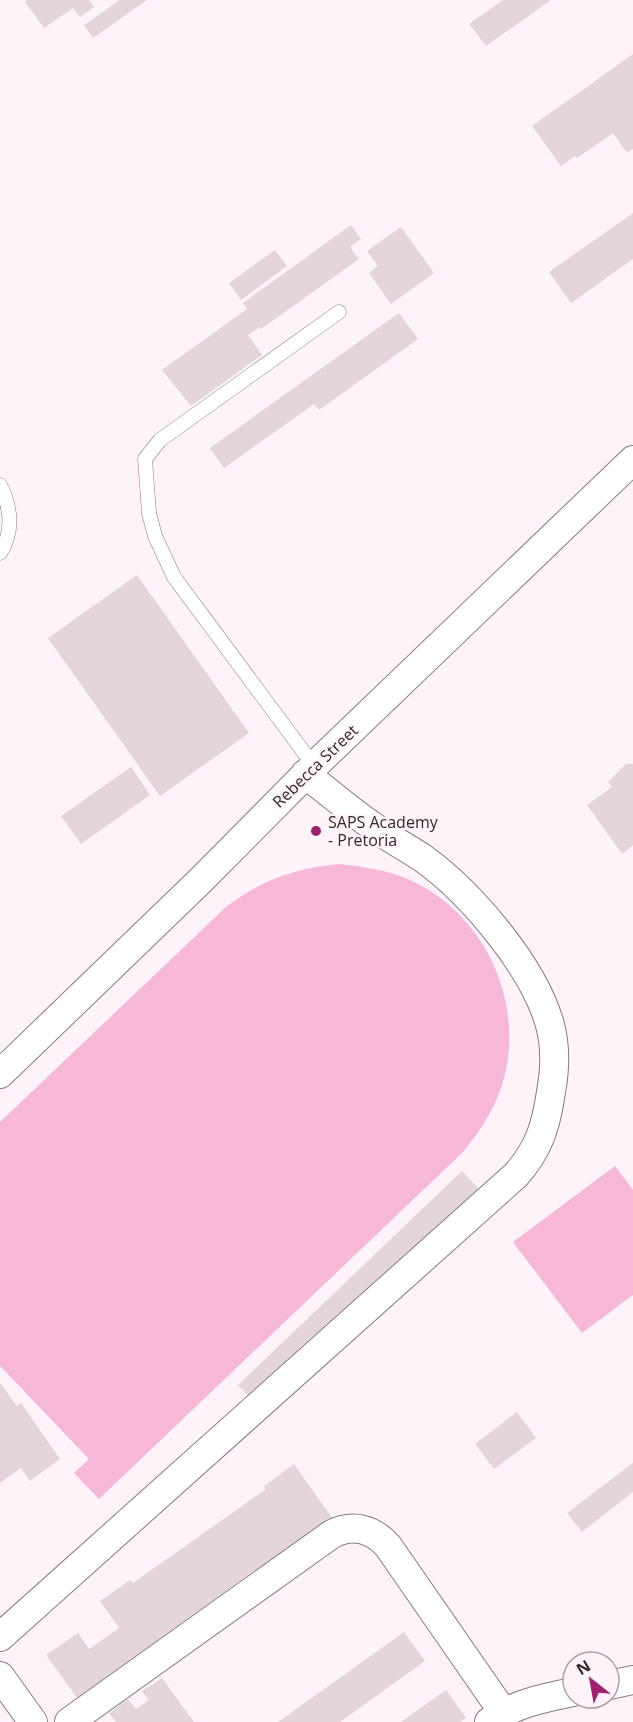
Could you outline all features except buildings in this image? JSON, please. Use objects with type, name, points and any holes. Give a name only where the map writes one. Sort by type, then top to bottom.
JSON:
[{"type":"street","name":"Rebecca Street","points":[[0,1074],[201,880],[310,770],[633,460]]},
{"type":"street","points":[[0,1637],[516,1175],[532,1157],[541,1136],[556,1066],[550,1024],[530,980],[510,948],[489,921],[454,884],[425,860],[372,826],[310,770]]},
{"type":"street","points":[[69,1722],[332,1534],[351,1528],[370,1531],[388,1546],[496,1717],[561,1696]]},
{"type":"street","points":[[0,1676],[33,1722]]},
{"type":"lane","points":[[310,770],[174,577],[155,536],[149,513],[145,459],[160,440],[339,312]]},
{"type":"lane","points":[[0,485],[9,510],[10,525],[0,553]]},
{"type":"shaded area","points":[[340,864],[385,871],[410,880],[437,896],[461,916],[480,941],[495,968],[505,998],[509,1029],[508,1060],[500,1091],[484,1124],[462,1153],[99,1499],[74,1473],[89,1459],[0,1366],[0,1122],[226,907],[252,889],[280,877],[294,872]]},
{"type":"shaded area","points":[[615,1166],[633,1190],[633,1295],[582,1333],[513,1242]]},
{"type":"place","name":"SAPS Academy - Pretoria","points":[[316,831]]}]
